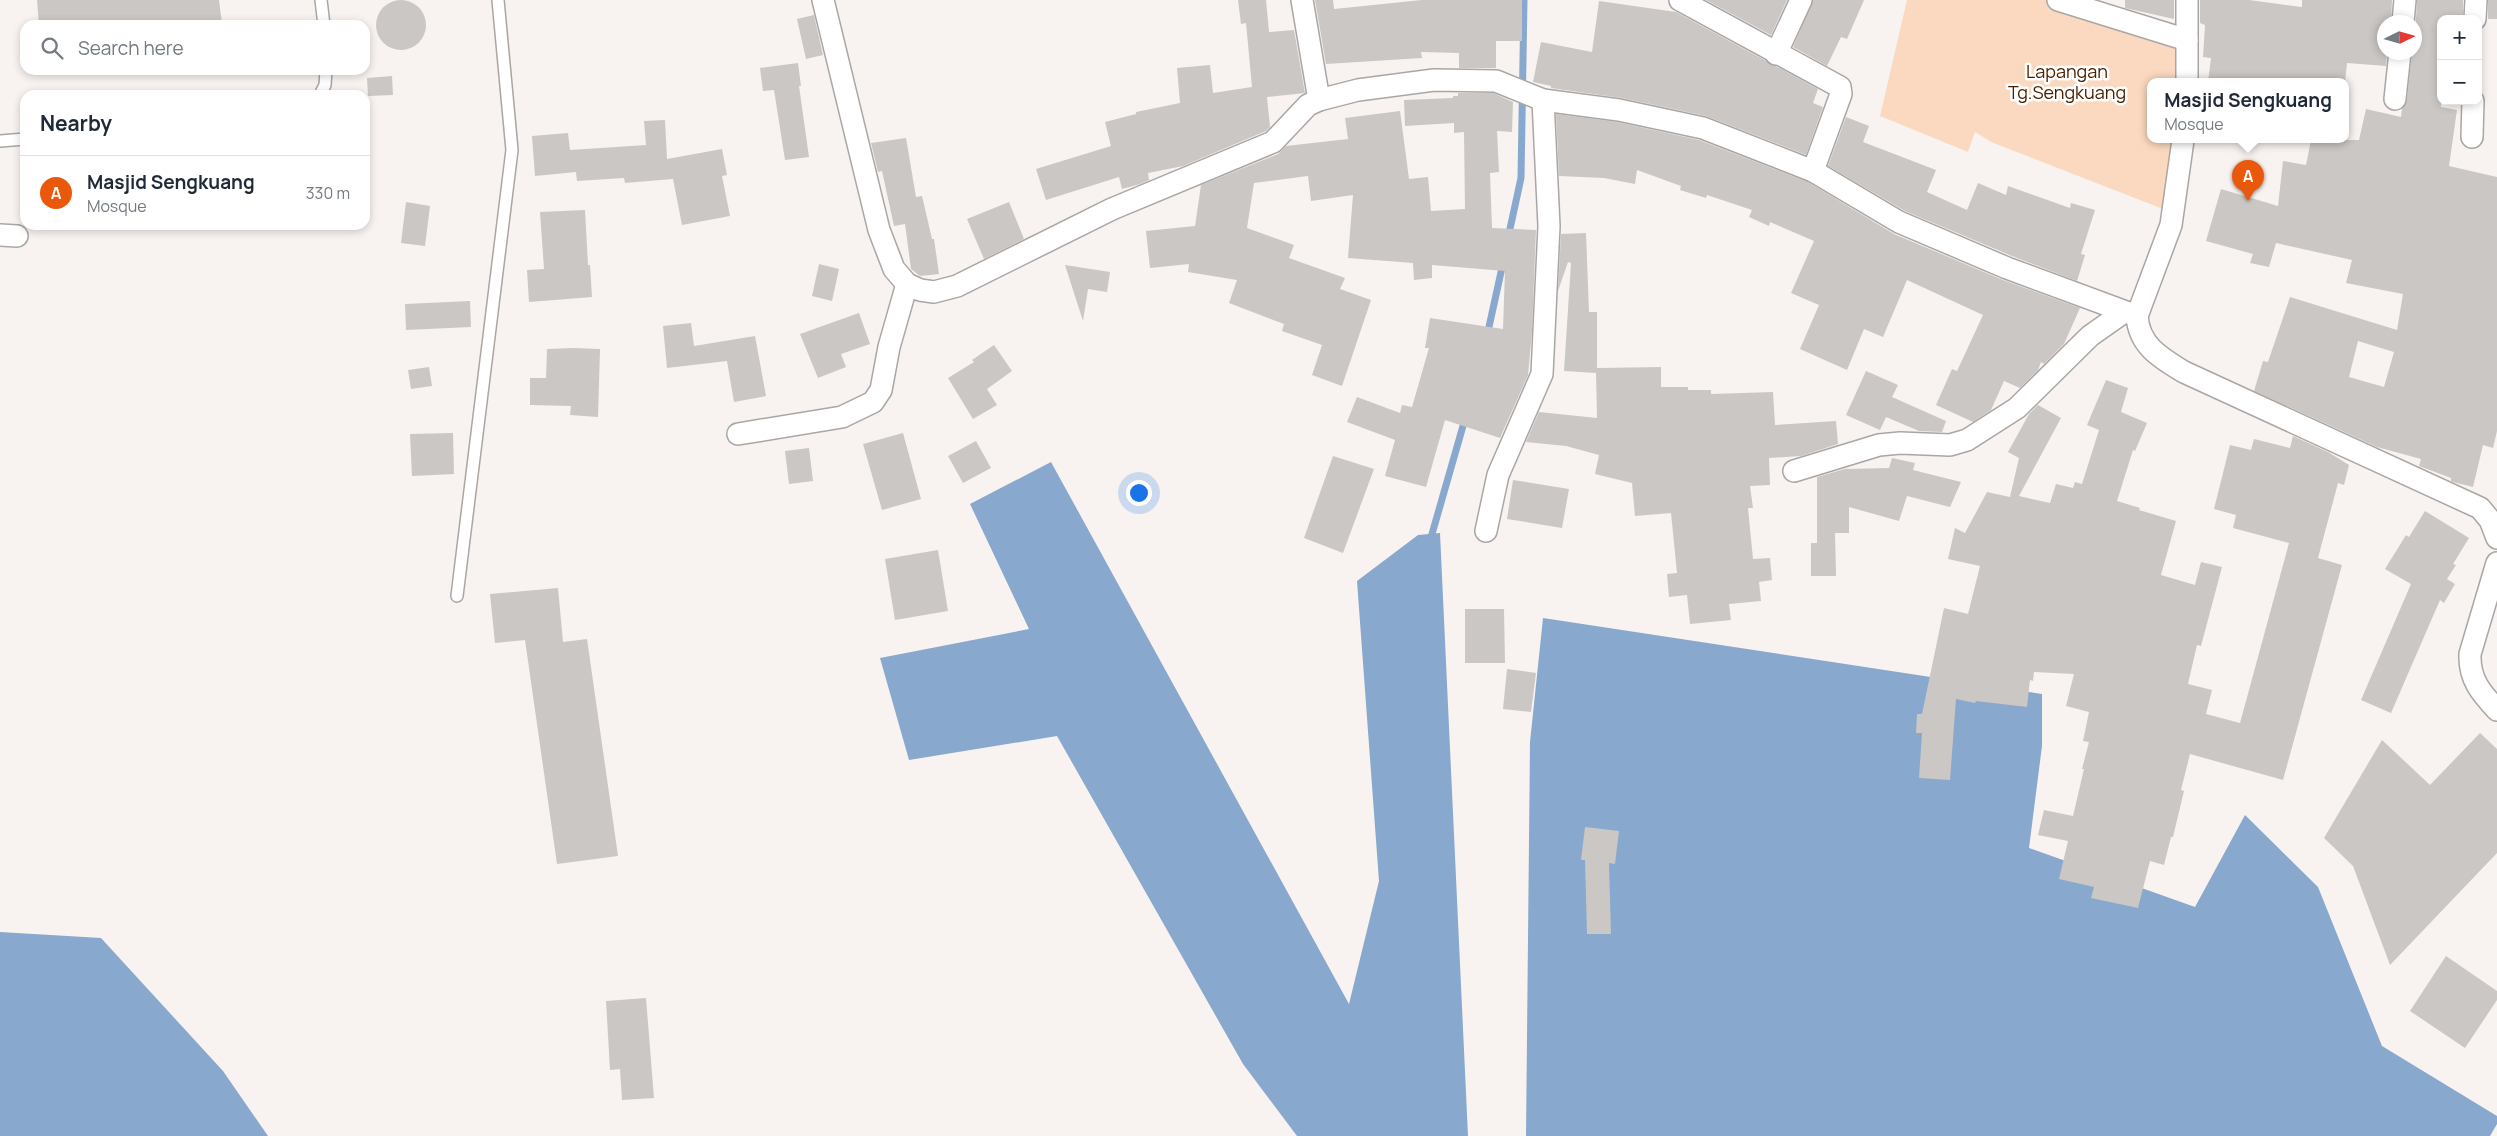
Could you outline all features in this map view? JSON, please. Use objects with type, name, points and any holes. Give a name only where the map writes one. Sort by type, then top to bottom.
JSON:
[{"type":"street","points":[[823,0],[879,230],[894,269],[907,284],[920,290],[934,292],[957,286],[1112,209],[1272,142],[1308,105],[1319,100],[1358,90],[1434,80],[1496,81],[1536,97],[1620,110],[1703,128],[1813,171],[1899,222],[2007,268],[2131,314],[2144,341],[2156,356],[2184,372],[2480,508],[2490,520],[2497,538]]},
{"type":"street","points":[[1302,0],[1319,100]]},
{"type":"street","points":[[1680,0],[1776,54],[1837,84],[1841,90],[1813,171]]},
{"type":"street","points":[[1776,54],[1801,0]]},
{"type":"street","points":[[2058,0],[2187,40]]},
{"type":"street","points":[[2187,0],[2187,78]]},
{"type":"street","points":[[2404,15],[2405,0]]},
{"type":"street","points":[[2475,15],[2476,0]]},
{"type":"street","points":[[2395,99],[2399,60]]},
{"type":"street","points":[[1486,531],[1498,475],[1542,374],[1549,226],[1536,97]]},
{"type":"street","points":[[2472,137],[2473,105]]},
{"type":"street","points":[[1794,471],[1879,445],[1900,442],[1950,445],[1967,440],[2017,408],[2090,336],[2131,314],[2171,225],[2184,143]]},
{"type":"street","points":[[738,434],[842,417],[873,402],[881,390],[889,347],[907,284]]},
{"type":"street","points":[[2497,563],[2470,654],[2469,668],[2480,692],[2497,710]]},
{"type":"lane","points":[[322,0],[324,20]]},
{"type":"lane","points":[[457,596],[512,150],[498,0]]},
{"type":"lane","points":[[322,90],[326,75]]},
{"type":"lane","points":[[0,142],[20,140]]},
{"type":"green space","name":"Lapangan Tg.Sengkuang","points":[[1907,0],[2091,0],[2178,26],[2180,78],[2147,78],[2147,143],[2176,143],[2163,209],[1991,142],[1975,132],[1968,152],[1880,116]]},
{"type":"water","points":[[1051,462],[1349,1004],[1379,881],[1357,581],[1418,535],[1440,533],[1468,1136],[1297,1136],[1243,1064],[1057,736],[909,760],[880,658],[1029,629],[970,504]]},
{"type":"water","points":[[1543,618],[2042,694],[2042,746],[2029,848],[2195,907],[2245,815],[2318,887],[2382,1046],[2497,1116],[2497,1124],[2490,1136],[1526,1136],[1530,742]]},
{"type":"water","points":[[0,932],[101,938],[223,1071],[268,1136],[0,1136]]},
{"type":"building","points":[[37,0],[219,0],[222,20],[39,20]]},
{"type":"building","points":[[401,0],[411,2],[419,7],[424,15],[426,25],[424,35],[419,43],[411,48],[401,50],[391,48],[383,43],[378,35],[376,25],[378,15],[383,7],[391,2]]},
{"type":"building","points":[[1238,0],[1266,0],[1269,32],[1294,30],[1305,93],[1267,97],[1270,127],[1266,131],[1183,166],[1148,173],[1149,180],[1140,184],[1122,189],[1119,177],[1046,200],[1036,169],[1111,146],[1105,122],[1136,114],[1136,112],[1180,103],[1177,68],[1210,65],[1213,93],[1252,87],[1246,23],[1241,24]]},
{"type":"building","points":[[1315,0],[1333,0],[1334,9],[1422,0],[1522,0],[1522,41],[1496,41],[1496,68],[1459,68],[1459,53],[1421,52],[1422,58],[1326,64]]},
{"type":"building","points":[[1706,0],[1787,0],[1771,35]]},
{"type":"building","points":[[1813,0],[1864,0],[1847,39],[1841,37],[1827,66],[1793,47]]},
{"type":"building","points":[[2125,0],[2174,0],[2174,19],[2125,8]]},
{"type":"building","points":[[2200,0],[2249,0],[2302,7],[2302,0],[2392,0],[2391,15],[2377,15],[2377,60],[2386,60],[2386,66],[2347,63],[2345,78],[2208,78],[2211,58],[2203,57],[2205,25],[2200,23]]},
{"type":"building","points":[[2417,0],[2463,0],[2463,15],[2437,15],[2437,105],[2457,110],[2449,166],[2497,177],[2497,431],[2493,448],[2483,445],[2473,487],[2453,482],[2451,478],[2419,466],[2421,459],[2377,447],[2254,391],[2263,361],[2268,362],[2290,297],[2397,330],[2403,294],[2346,283],[2352,260],[2276,243],[2269,267],[2250,263],[2253,254],[2206,241],[2221,189],[2278,206],[2283,161],[2306,165],[2310,143],[2349,143],[2349,140],[2359,140],[2366,109],[2401,117],[2402,109],[2407,100],[2411,60],[2422,60],[2422,15],[2416,15]],"holes":[[[2358,341],[2394,352],[2384,387],[2349,377]]]},
{"type":"building","points":[[2488,0],[2497,0],[2497,19],[2488,19]]},
{"type":"building","points":[[1599,1],[1676,12],[1818,89],[1813,103],[1823,107],[1806,155],[1706,116],[1622,98],[1551,88],[1551,86],[1533,82],[1541,42],[1592,52]]},
{"type":"building","points":[[814,15],[823,55],[806,59],[797,19]]},
{"type":"building","points":[[798,63],[801,86],[799,86],[809,157],[785,160],[774,90],[763,91],[760,68]]},
{"type":"building","points":[[392,76],[393,95],[370,96],[367,78]]},
{"type":"building","points":[[1458,93],[1493,93],[1513,102],[1512,132],[1497,131],[1499,172],[1490,173],[1492,228],[1536,230],[1532,331],[1528,375],[1500,438],[1445,420],[1426,487],[1385,476],[1395,440],[1347,422],[1357,397],[1400,413],[1402,405],[1412,407],[1429,348],[1425,348],[1430,318],[1503,329],[1505,271],[1432,265],[1432,278],[1414,280],[1413,263],[1348,258],[1353,195],[1311,201],[1308,176],[1254,183],[1247,228],[1294,245],[1289,258],[1345,278],[1340,289],[1371,300],[1342,386],[1312,375],[1322,345],[1282,331],[1284,324],[1229,303],[1237,280],[1188,272],[1189,264],[1150,268],[1146,231],[1195,226],[1201,185],[1278,154],[1286,146],[1348,139],[1345,118],[1400,111],[1409,179],[1428,177],[1431,211],[1465,209],[1464,132],[1454,133],[1454,123],[1405,126],[1404,100],[1453,98],[1453,96],[1458,96]]},
{"type":"building","points":[[1556,114],[1617,122],[1699,140],[1808,182],[1894,234],[2003,280],[2080,308],[2064,344],[2044,364],[2041,362],[2038,370],[2020,388],[2004,381],[1991,410],[1973,422],[1936,405],[1952,369],[1957,371],[1983,315],[1907,280],[1883,337],[1864,329],[1847,370],[1800,349],[1819,305],[1791,293],[1814,241],[1770,222],[1769,226],[1749,217],[1752,210],[1707,195],[1706,198],[1680,190],[1681,186],[1637,170],[1635,184],[1604,178],[1559,176]]},
{"type":"building","points":[[1846,117],[1869,126],[1863,142],[1936,170],[1927,192],[1967,210],[1978,183],[2006,195],[2008,186],[2070,208],[2071,203],[2095,210],[2081,254],[2085,255],[2077,281],[1905,211],[1828,166]]},
{"type":"building","points":[[665,120],[667,159],[722,149],[727,175],[722,176],[730,216],[682,225],[673,179],[625,183],[624,178],[577,181],[576,172],[535,176],[532,136],[568,133],[570,150],[646,145],[644,121]]},
{"type":"building","points":[[906,138],[916,197],[922,196],[932,239],[934,239],[939,274],[920,276],[911,269],[905,224],[894,226],[882,171],[878,172],[871,143]]},
{"type":"building","points":[[406,202],[430,206],[425,246],[401,243]]},
{"type":"building","points":[[1009,202],[1024,239],[984,259],[967,219]]},
{"type":"building","points":[[585,210],[592,297],[529,302],[527,270],[544,269],[540,212]]},
{"type":"building","points":[[1586,233],[1589,312],[1597,312],[1597,368],[1661,367],[1661,387],[1688,387],[1688,390],[1711,390],[1711,394],[1773,392],[1775,425],[1836,421],[1838,444],[1801,456],[1769,458],[1770,485],[1750,486],[1753,508],[1748,508],[1753,559],[1770,558],[1772,580],[1759,582],[1761,601],[1729,604],[1731,620],[1690,624],[1687,595],[1669,597],[1667,574],[1677,573],[1671,513],[1635,516],[1632,483],[1595,474],[1599,455],[1566,446],[1526,442],[1539,412],[1597,418],[1596,373],[1564,371],[1571,263],[1568,262],[1558,291],[1561,234]]},
{"type":"building","points":[[819,264],[839,269],[832,301],[812,296]]},
{"type":"building","points":[[1065,265],[1110,272],[1107,292],[1088,289],[1083,321]]},
{"type":"building","points":[[470,301],[471,327],[406,330],[405,304]]},
{"type":"building","points":[[859,313],[870,344],[841,354],[846,367],[818,378],[800,334]]},
{"type":"building","points":[[691,323],[694,346],[755,336],[766,396],[734,402],[727,361],[667,368],[663,326]]},
{"type":"building","points":[[994,345],[1012,371],[987,389],[997,405],[973,419],[948,378],[974,362],[972,360]]},
{"type":"building","points":[[547,349],[600,349],[598,417],[570,415],[571,406],[530,405],[530,378],[546,378]]},
{"type":"building","points":[[429,367],[432,386],[411,389],[408,370]]},
{"type":"building","points":[[1866,371],[1898,385],[1892,397],[1946,421],[1942,432],[1919,431],[1886,417],[1880,430],[1846,415]]},
{"type":"building","points":[[2106,380],[2128,388],[2121,412],[2147,423],[2135,451],[2133,450],[2117,501],[2176,521],[2161,575],[2195,585],[2201,562],[2222,567],[2201,646],[2197,645],[2188,684],[2212,690],[2206,714],[2240,723],[2289,543],[2233,528],[2236,515],[2214,509],[2230,445],[2251,450],[2254,439],[2290,448],[2293,436],[2329,452],[2349,465],[2344,485],[2338,483],[2318,558],[2342,565],[2283,780],[2190,754],[2181,790],[2184,791],[2164,865],[2150,861],[2138,908],[2091,898],[2094,887],[2059,879],[2068,841],[2038,835],[2044,810],[2073,816],[2084,769],[2082,769],[2089,742],[2083,741],[2089,712],[2066,706],[2074,674],[2034,672],[2033,681],[2030,680],[2027,707],[1976,701],[1975,703],[1956,699],[1950,780],[1919,778],[1922,733],[1916,733],[1917,714],[1922,714],[1944,608],[1968,614],[1980,566],[1948,559],[1955,528],[1965,533],[1987,492],[2010,497],[2019,458],[2008,452],[2029,414],[2038,405],[2061,418],[2019,496],[2050,503],[2056,484],[2073,488],[2075,482],[2082,484],[2099,430],[2087,425]]},
{"type":"building","points":[[453,433],[454,474],[412,476],[410,434]]},
{"type":"building","points":[[903,433],[921,499],[882,510],[863,444]]},
{"type":"building","points":[[976,441],[991,468],[963,483],[948,456]]},
{"type":"building","points":[[809,448],[813,481],[789,484],[785,451]]},
{"type":"building","points":[[1333,456],[1374,469],[1343,553],[1304,538]]},
{"type":"building","points":[[1892,458],[1915,463],[1913,470],[1961,482],[1950,507],[1907,496],[1899,521],[1849,507],[1849,533],[1835,533],[1836,576],[1811,576],[1811,543],[1817,543],[1817,477],[1845,469],[1889,468]]},
{"type":"building","points":[[1513,480],[1569,489],[1562,528],[1507,519]]},
{"type":"building","points":[[2425,511],[2469,538],[2453,564],[2456,565],[2447,579],[2455,584],[2444,603],[2440,600],[2391,713],[2361,700],[2411,584],[2385,569],[2406,535],[2409,537]]},
{"type":"building","points":[[938,550],[948,611],[895,620],[885,559]]},
{"type":"building","points":[[558,588],[563,642],[587,639],[618,856],[557,864],[525,640],[495,643],[490,594]]},
{"type":"building","points":[[1465,609],[1504,609],[1505,663],[1465,663]]},
{"type":"building","points":[[1507,669],[1536,673],[1531,712],[1503,709]]},
{"type":"building","points":[[2480,733],[2497,749],[2497,853],[2390,965],[2353,866],[2324,838],[2382,740],[2430,785]]},
{"type":"building","points":[[1585,827],[1619,831],[1615,864],[1609,863],[1611,934],[1587,934],[1585,860],[1581,860]]},
{"type":"building","points":[[2446,956],[2497,991],[2497,1000],[2465,1048],[2410,1011]]},
{"type":"building","points":[[646,998],[654,1098],[622,1100],[620,1069],[610,1070],[606,1001]]},
{"type":"waterway","points":[[1508,238],[1521,178],[1524,0]]},
{"type":"waterway","points":[[1487,336],[1503,263]]},
{"type":"waterway","points":[[1432,534],[1465,419]]},
{"type":"place","name":"Masjid Sengkuang","points":[[2248,201]]}]
